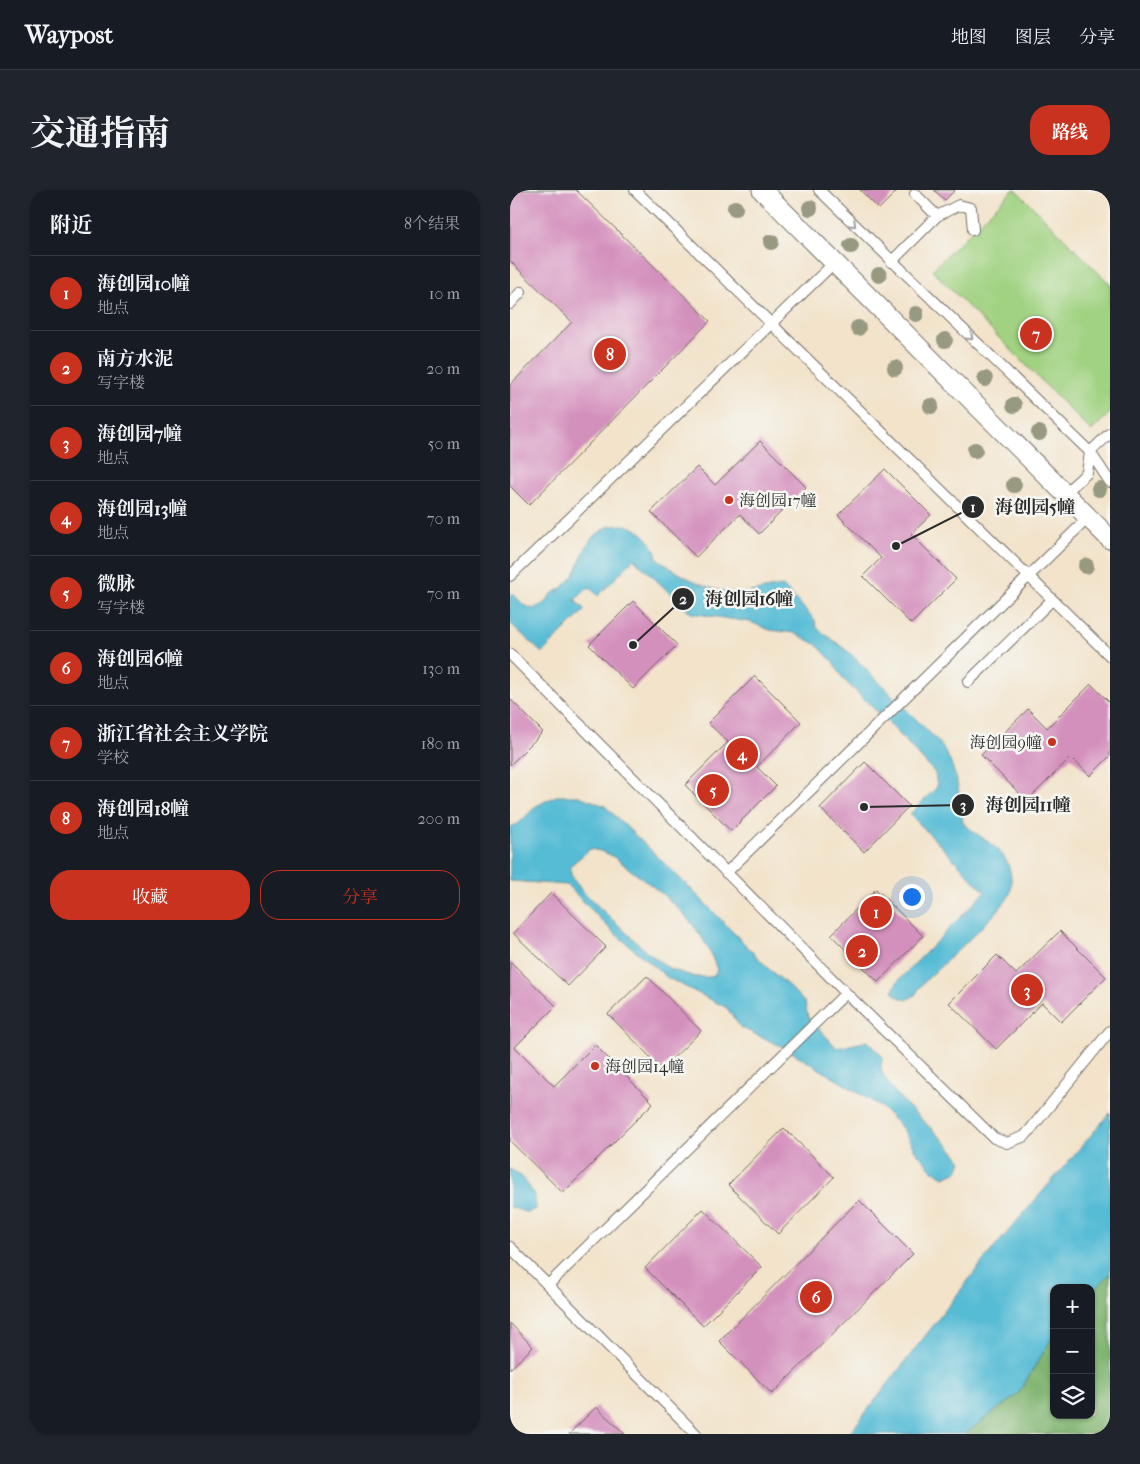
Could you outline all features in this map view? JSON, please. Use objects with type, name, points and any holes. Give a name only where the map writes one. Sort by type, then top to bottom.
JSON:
[{"type":"street","points":[[762,190],[1110,539]]},
{"type":"lane","points":[[635,190],[1110,656]]},
{"type":"lane","points":[[819,190],[891,262],[1090,452],[1110,482]]},
{"type":"lane","points":[[915,194],[937,216]]},
{"type":"lane","points":[[891,262],[937,216],[959,205],[970,208],[973,230]]},
{"type":"lane","points":[[510,576],[835,262]]},
{"type":"lane","points":[[510,304],[521,292]]},
{"type":"lane","points":[[1065,493],[1087,472],[1090,452],[1110,433]]},
{"type":"lane","points":[[726,873],[1089,517]]},
{"type":"lane","points":[[968,682],[1052,600]]},
{"type":"lane","points":[[510,654],[726,873],[994,1138],[1007,1144],[1025,1136],[1110,1031]]},
{"type":"lane","points":[[548,1285],[846,993]]},
{"type":"lane","points":[[510,1246],[696,1434]]},
{"type":"green space","points":[[1013,190],[1016,190],[1110,284],[1110,413],[1091,431],[932,270]]},
{"type":"green space","points":[[1110,1274],[1110,1434],[965,1434],[1018,1394],[1050,1342],[1050,1419],[1095,1419],[1095,1288]]},
{"type":"water","points":[[627,525],[639,531],[651,543],[657,558],[676,571],[710,588],[734,593],[745,593],[783,586],[815,620],[816,627],[850,653],[939,742],[954,771],[959,791],[963,823],[995,847],[1004,857],[1010,870],[1011,890],[1005,902],[996,912],[922,984],[915,995],[907,1000],[896,996],[893,990],[898,981],[985,892],[910,814],[937,787],[935,773],[886,720],[844,680],[833,662],[816,644],[794,633],[770,630],[750,622],[691,613],[634,559],[598,596],[589,587],[575,600],[585,610],[542,653],[510,623],[510,595],[512,593],[524,605],[533,609],[547,602],[550,595],[560,589],[572,577],[591,539],[609,526]]},
{"type":"water","points":[[556,796],[579,796],[605,806],[694,892],[770,970],[790,987],[805,1003],[808,1017],[837,1048],[868,1041],[883,1057],[881,1070],[895,1093],[962,1161],[958,1171],[944,1177],[932,1170],[914,1149],[903,1129],[880,1106],[785,1048],[740,1027],[727,1008],[668,978],[612,931],[567,885],[510,881],[510,827],[518,824],[536,806]],"holes":[[[590,849],[598,850],[620,861],[685,915],[695,927],[711,954],[717,970],[713,977],[695,977],[670,969],[647,952],[582,891],[571,875],[570,866]]]},
{"type":"water","points":[[1110,1113],[1110,1274],[1095,1288],[1095,1284],[1050,1284],[1050,1342],[1018,1394],[965,1434],[849,1434],[988,1255]]},
{"type":"water","points":[[510,1169],[524,1180],[534,1196],[536,1208],[528,1213],[510,1207]]},
{"type":"building","points":[[510,190],[576,190],[710,321],[529,505],[510,486],[510,385],[572,322],[510,261]]},
{"type":"building","points":[[860,190],[898,190],[879,209]]},
{"type":"building","points":[[934,190],[955,190],[945,200]]},
{"type":"building","name":"海创园17幢","points":[[760,441],[806,487],[759,534],[740,514],[696,557],[651,512],[697,467],[715,485]]},
{"type":"building","points":[[885,469],[931,515],[911,534],[956,579],[911,624],[863,576],[881,558],[838,515]]},
{"type":"building","points":[[633,601],[677,645],[633,689],[589,645]]},
{"type":"building","points":[[755,676],[801,722],[757,767],[776,786],[731,831],[685,785],[728,742],[708,723]]},
{"type":"building","name":"海创园9幢","points":[[1091,684],[1110,703],[1110,756],[1090,776],[1071,757],[1027,801],[981,755],[1028,709],[1047,728]]},
{"type":"building","points":[[510,699],[543,732],[510,765]]},
{"type":"building","points":[[865,762],[909,806],[864,852],[820,808]]},
{"type":"building","points":[[876,889],[923,936],[878,982],[831,935]]},
{"type":"building","points":[[551,893],[606,947],[568,986],[513,933]]},
{"type":"building","points":[[1060,931],[1106,977],[1061,1022],[1042,1003],[996,1049],[949,1003],[997,955],[1016,974]]},
{"type":"building","name":"海创园14幢","points":[[510,961],[556,1006],[515,1047],[554,1086],[595,1045],[653,1103],[563,1193],[510,1141]]},
{"type":"building","name":"海创园14幢","points":[[647,976],[701,1031],[662,1069],[608,1014]]},
{"type":"building","points":[[784,1128],[834,1177],[778,1234],[728,1185]]},
{"type":"building","points":[[859,1200],[913,1254],[772,1394],[719,1341]]},
{"type":"building","points":[[703,1209],[762,1267],[703,1326],[645,1268]]},
{"type":"building","points":[[510,1323],[533,1347],[510,1369]]},
{"type":"building","points":[[596,1407],[625,1434],[569,1434]]},
{"type":"place","name":"浙江省社会主义学院","points":[[1036,334]]},
{"type":"place","name":"海创园18幢","points":[[610,354]]},
{"type":"place","name":"海创园17幢","points":[[729,500]]},
{"type":"place","name":"海创园5幢","points":[[896,546]]},
{"type":"place","name":"海创园16幢","points":[[633,645]]},
{"type":"place","name":"海创园9幢","points":[[1052,742]]},
{"type":"place","name":"海创园13幢","points":[[742,754]]},
{"type":"place","name":"微脉","points":[[713,790]]},
{"type":"place","name":"海创园11幢","points":[[864,807]]},
{"type":"place","name":"海创园10幢","points":[[876,912]]},
{"type":"place","name":"南方水泥","points":[[862,951]]},
{"type":"place","name":"海创园7幢","points":[[1027,990]]},
{"type":"place","name":"海创园14幢","points":[[595,1066]]},
{"type":"place","name":"海创园6幢","points":[[816,1297]]}]
